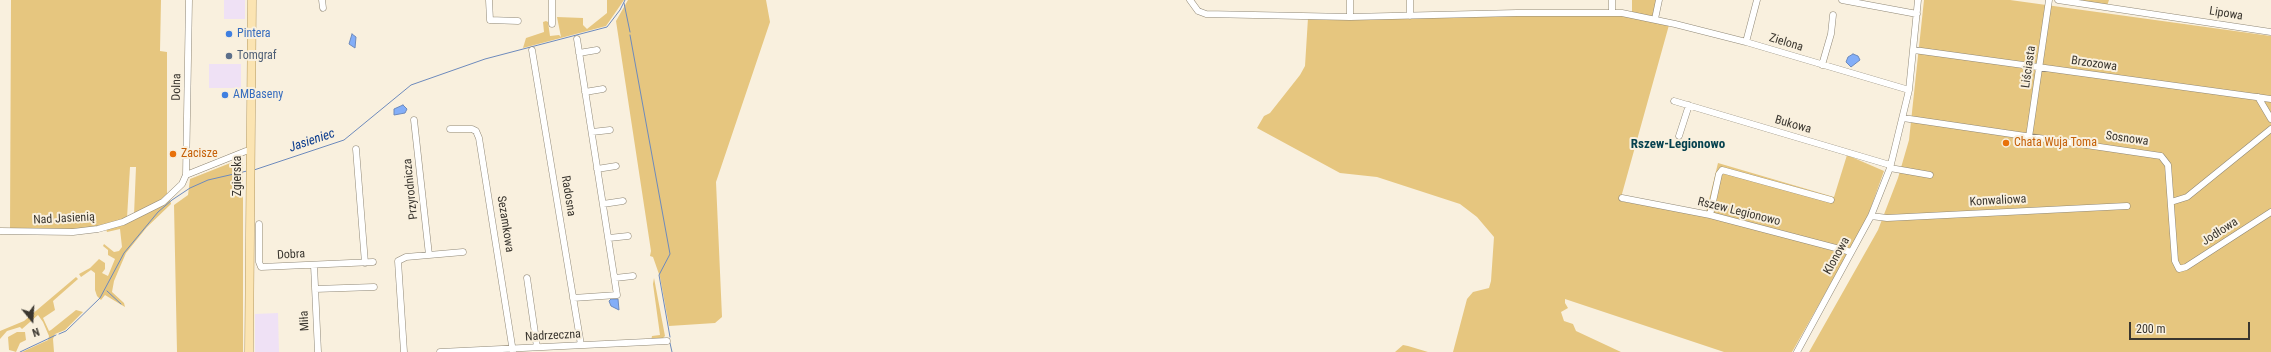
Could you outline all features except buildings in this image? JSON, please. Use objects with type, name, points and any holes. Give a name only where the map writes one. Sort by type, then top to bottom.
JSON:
[{"type":"main road","name":"Zgierska","points":[[249,352],[252,0]]},
{"type":"street","name":"Dolna","points":[[186,175],[189,0]]},
{"type":"street","points":[[322,0],[323,8]]},
{"type":"street","points":[[489,0],[490,20],[518,21]]},
{"type":"street","points":[[552,0],[552,24]]},
{"type":"street","name":"Zielona","points":[[1190,0],[1200,13],[1213,14],[1350,17],[1612,13],[1655,19],[1746,42],[1909,90]]},
{"type":"street","points":[[1350,0],[1350,17]]},
{"type":"street","points":[[1410,0],[1410,16]]},
{"type":"street","points":[[1612,0],[1612,13]]},
{"type":"street","points":[[1655,19],[1659,0]]},
{"type":"street","points":[[1746,42],[1757,0]]},
{"type":"street","points":[[1842,0],[1917,14]]},
{"type":"street","name":"Klonowa","points":[[1797,352],[1871,216],[1890,167],[1909,90],[1918,0]]},
{"type":"street","name":"Liściasta","points":[[2029,137],[2049,0]]},
{"type":"street","name":"Lipowa","points":[[2058,0],[2271,32]]},
{"type":"street","points":[[1822,65],[1831,34],[1833,15]]},
{"type":"street","points":[[573,298],[617,295],[577,39]]},
{"type":"street","name":"Radosna","points":[[532,50],[581,345]]},
{"type":"street","points":[[579,53],[597,50]]},
{"type":"street","name":"Brzozowa","points":[[1914,50],[2271,99]]},
{"type":"street","points":[[585,92],[603,89]]},
{"type":"street","points":[[2258,97],[2271,119]]},
{"type":"street","name":"Bukowa","points":[[1674,101],[1890,167]]},
{"type":"street","points":[[1679,136],[1689,105]]},
{"type":"street","name":"Sosnowa","points":[[1903,118],[2161,156],[2168,165],[2175,261],[2179,269]]},
{"type":"street","name":"Przyrodnicza","points":[[414,120],[429,255]]},
{"type":"street","name":"Sezamkowa","points":[[450,129],[472,129],[476,131],[479,138],[513,350]]},
{"type":"street","points":[[2171,202],[2187,197],[2271,129]]},
{"type":"street","points":[[592,132],[610,130]]},
{"type":"street","points":[[356,149],[365,263]]},
{"type":"street","points":[[186,175],[246,151],[250,151]]},
{"type":"street","points":[[597,169],[616,166]]},
{"type":"street","points":[[1890,167],[1930,175]]},
{"type":"street","points":[[1710,215],[1719,174],[1722,170],[1831,200]]},
{"type":"street","name":"Nad Jasienią","points":[[0,231],[73,232],[98,229],[123,222],[163,202],[182,184],[186,175]]},
{"type":"street","name":"Rszew Legionowo","points":[[1622,198],[1710,215],[1851,252]]},
{"type":"street","points":[[603,204],[623,201]]},
{"type":"street","name":"Konwaliowa","points":[[1871,216],[1887,218],[2127,206]]},
{"type":"street","name":"Jodłowa","points":[[2179,269],[2186,267],[2271,212]]},
{"type":"street","name":"Dobra","points":[[259,224],[259,262],[262,267],[372,262]]},
{"type":"street","points":[[608,238],[628,236]]},
{"type":"street","points":[[404,352],[398,261],[406,257],[463,252]]},
{"type":"street","name":"Miła","points":[[314,265],[318,352]]},
{"type":"street","points":[[615,278],[633,276]]},
{"type":"street","points":[[526,278],[537,347]]},
{"type":"street","points":[[315,289],[374,287]]},
{"type":"street","name":"Nadrzeczna","points":[[440,352],[513,350],[537,347],[667,341]]},
{"type":"shaded area","points":[[11,0],[161,0],[160,51],[167,52],[167,194],[156,204],[134,215],[136,167],[130,167],[127,218],[104,226],[83,229],[10,230]]},
{"type":"shaded area","points":[[224,0],[245,0],[245,19],[224,19]]},
{"type":"shaded area","points":[[607,0],[624,0],[606,26],[523,48],[526,38],[544,32],[543,22],[546,21],[548,22],[550,36],[559,35],[561,37],[557,17],[583,18],[583,25],[587,29],[607,13]]},
{"type":"shaded area","points":[[628,0],[766,0],[770,22],[716,182],[722,317],[715,323],[669,326],[660,277],[653,257],[650,256],[651,251],[616,21]]},
{"type":"shaded area","points":[[1632,0],[1658,0],[1654,17],[1632,12]]},
{"type":"shaded area","points":[[1924,0],[2010,0],[2271,36],[2271,352],[1809,352],[1878,230],[1898,178],[1909,140]]},
{"type":"shaded area","points":[[2083,0],[2109,0],[2107,6],[2083,2]]},
{"type":"shaded area","points":[[1619,14],[1669,25],[1620,201],[1705,216],[1718,163],[1834,197],[1847,155],[1884,171],[1866,221],[1792,352],[1724,352],[1565,299],[1565,303],[1568,308],[1561,312],[1564,321],[1573,324],[1576,331],[1621,352],[1453,352],[1467,299],[1473,292],[1489,288],[1491,281],[1494,237],[1477,217],[1460,204],[1377,177],[1340,173],[1257,128],[1264,116],[1270,113],[1300,75],[1305,66],[1308,18]]},
{"type":"shaded area","points":[[209,64],[241,64],[241,88],[209,88]]},
{"type":"shaded area","points":[[243,158],[243,352],[177,352],[174,205],[188,195],[190,179]]},
{"type":"shaded area","points":[[170,199],[171,204],[147,227],[126,253],[114,281],[112,292],[124,303],[125,307],[105,295],[101,300],[97,296],[95,290],[95,273],[91,270],[81,277],[79,274],[90,268],[99,259],[105,263],[105,269],[102,273],[108,276],[115,259],[108,255],[108,250],[103,246],[104,244],[114,252],[119,251],[122,247],[120,229],[107,232],[106,229]]},
{"type":"shaded area","points":[[76,277],[78,279],[53,301],[55,310],[43,318],[49,331],[76,310],[83,312],[65,330],[55,334],[53,339],[54,352],[22,352],[48,340],[49,336],[38,315],[22,329],[20,327],[7,331],[0,339],[0,331],[24,321]]},
{"type":"shaded area","points":[[654,278],[665,336],[660,341],[651,341],[652,336],[660,335],[653,284]]},
{"type":"shaded area","points":[[278,313],[279,352],[255,352],[255,314]]},
{"type":"shaded area","points":[[17,332],[25,332],[26,340],[20,343],[16,352],[9,350],[8,337]]},
{"type":"shaded area","points":[[1403,345],[1408,346],[1428,352],[1395,352]]},
{"type":"water","points":[[352,34],[356,37],[355,48],[349,44]]},
{"type":"water","points":[[1853,54],[1858,56],[1860,60],[1851,67],[1846,62],[1848,57]]},
{"type":"water","points":[[403,105],[407,109],[405,113],[394,115],[394,109]]},
{"type":"water","points":[[611,299],[618,299],[619,310],[611,306],[609,301]]},
{"type":"waterway","name":"Jasieniec","points":[[254,170],[344,140],[411,85],[485,59],[607,27],[620,10],[625,0]]},
{"type":"waterway","points":[[624,3],[630,32]]},
{"type":"waterway","points":[[630,35],[670,254],[659,275],[670,337]]},
{"type":"waterway","name":"Jasieniec","points":[[59,334],[66,331],[100,298],[124,253],[158,212],[190,188],[208,180],[247,171]]},
{"type":"waterway","points":[[107,291],[121,304]]},
{"type":"waterway","name":"Jasieniec","points":[[20,352],[56,335]]},
{"type":"waterway","points":[[670,343],[672,352]]},
{"type":"place","name":"Pintera","points":[[229,34]]},
{"type":"place","name":"Tomgraf","points":[[229,56]]},
{"type":"place","name":"AMBaseny","points":[[225,95]]},
{"type":"place","name":"Chata Wuja Toma","points":[[2006,143]]},
{"type":"place","name":"Zacisze","points":[[173,154]]},
{"type":"district","name":"Rszew-Legionowo","points":[[1678,145]]}]
